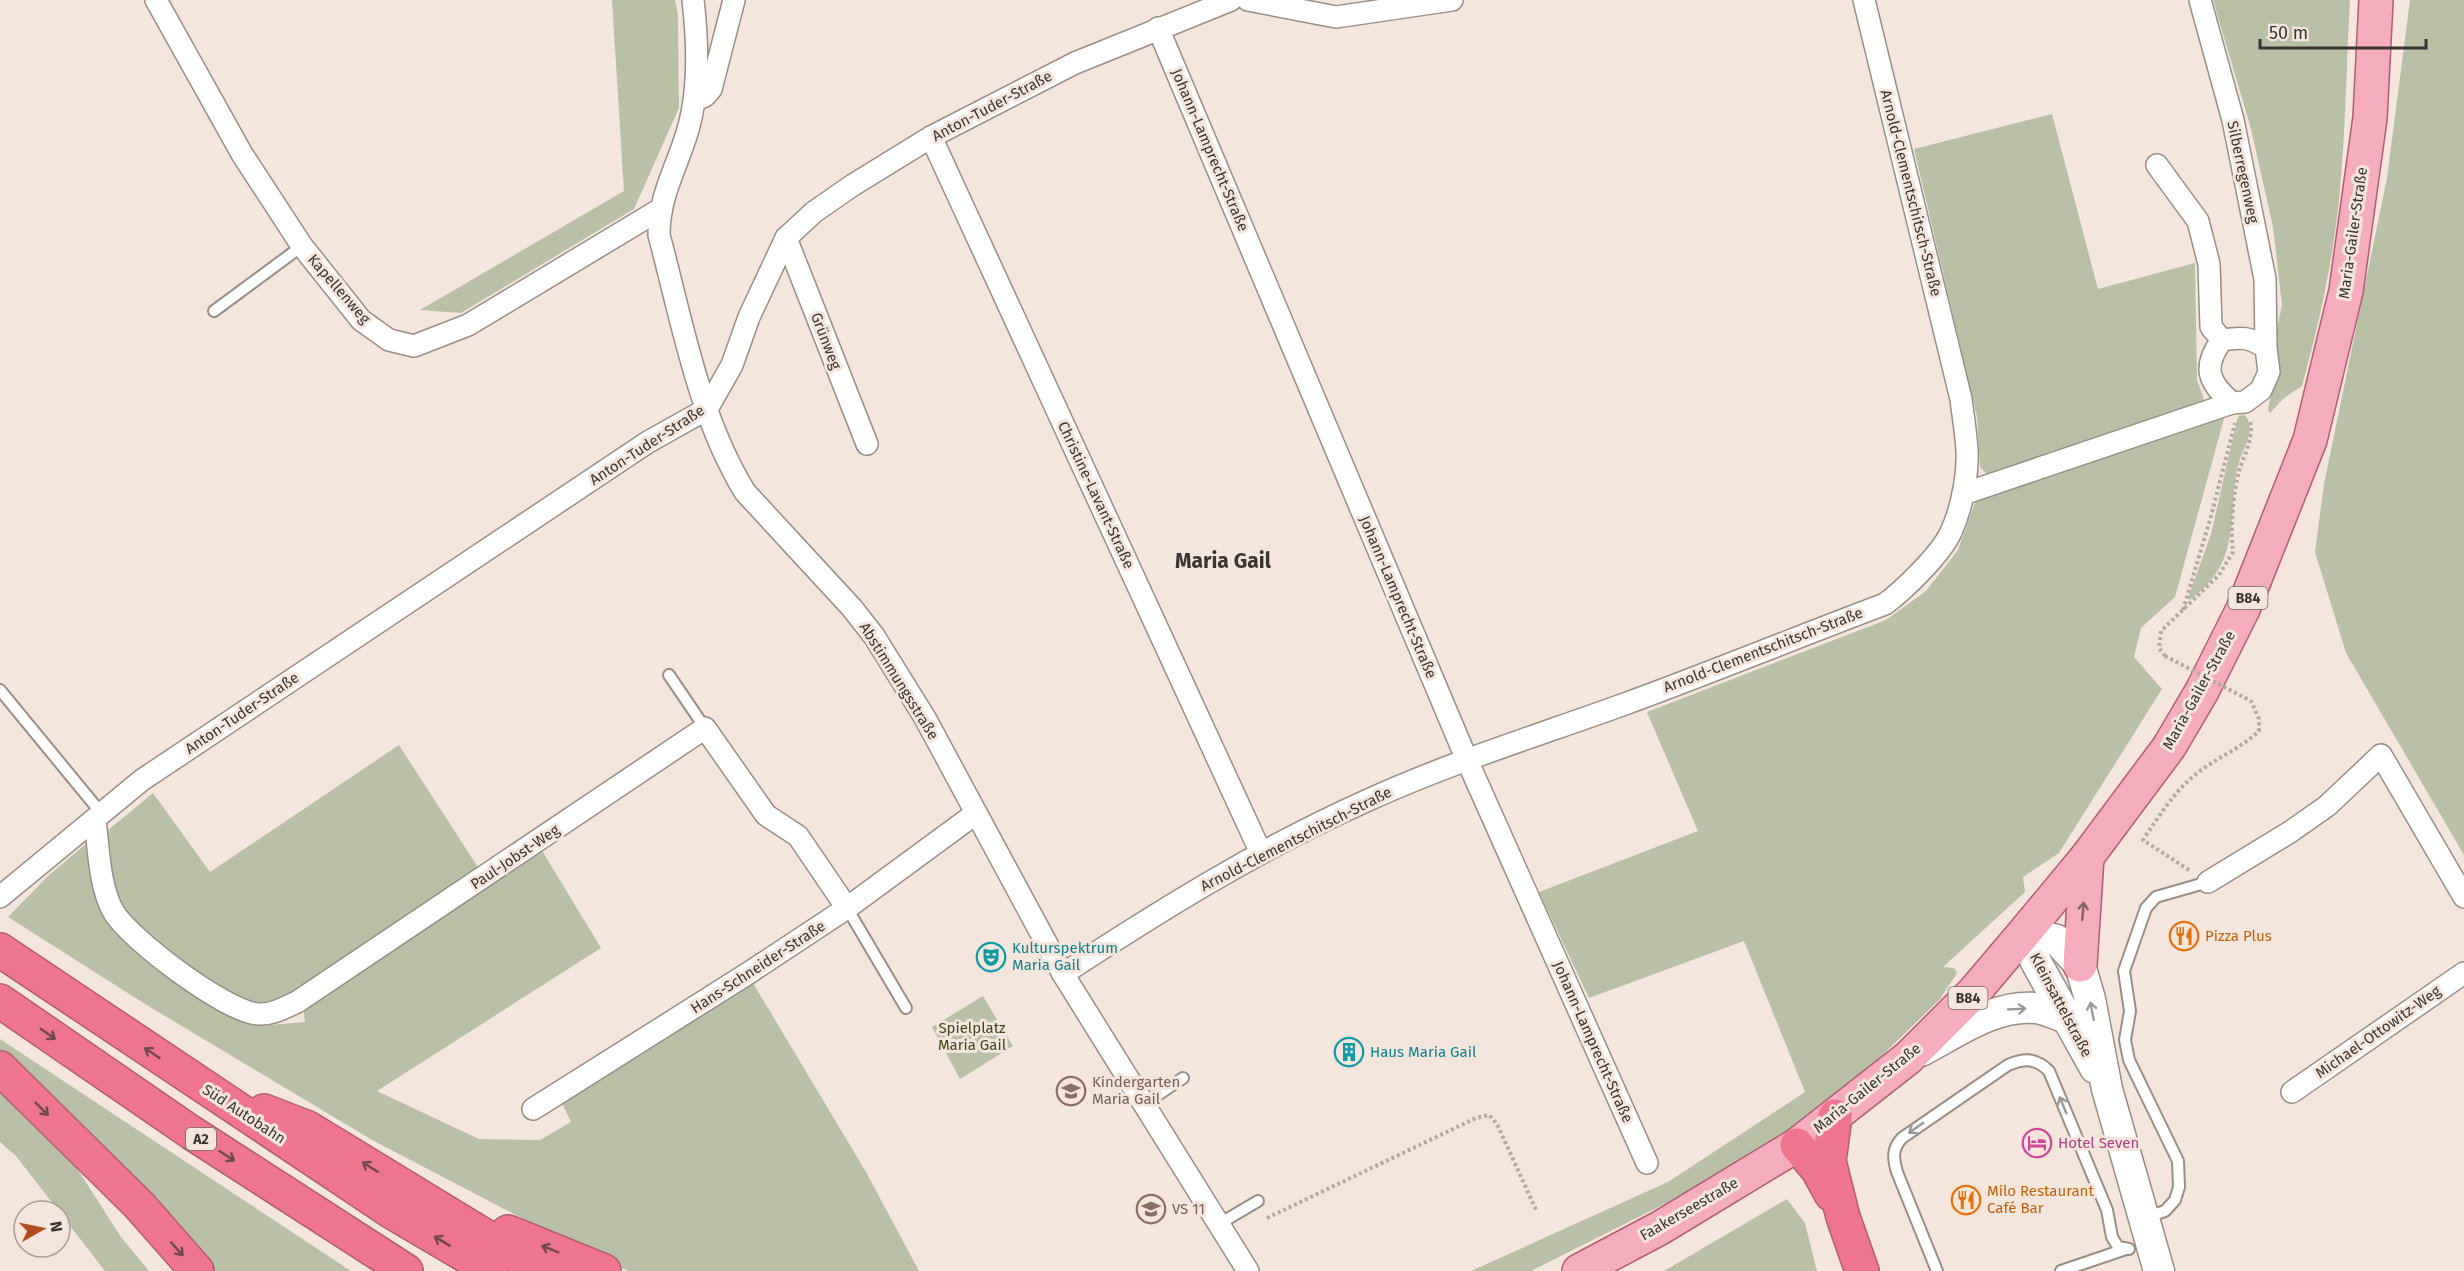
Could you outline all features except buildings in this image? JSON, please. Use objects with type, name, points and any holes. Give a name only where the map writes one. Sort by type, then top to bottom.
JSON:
[{"type":"highway","name":"Süd Autobahn","points":[[0,951],[392,1212],[492,1271]]},
{"type":"highway","name":"A2","points":[[0,1001],[192,1133],[406,1271]]},
{"type":"highway","points":[[0,1068],[139,1205],[197,1271]]},
{"type":"highway","points":[[201,1086],[308,1128],[542,1271]]},
{"type":"highway","points":[[1835,1116],[1829,1161],[1843,1217],[1862,1271]]},
{"type":"highway","points":[[1797,1145],[1818,1170],[1843,1217]]},
{"type":"highway","points":[[420,1197],[604,1271]]},
{"type":"main road","name":"Maria-Gailer-Straße","points":[[1797,1145],[1908,1058],[1974,992],[2087,857],[2169,747],[2202,691],[2247,599],[2310,440],[2346,291],[2370,118],[2376,0]]},
{"type":"main road","points":[[2080,965],[2087,857]]},
{"type":"main road","name":"Kleinsattelstraße","points":[[2024,933],[2057,940],[2080,965],[2090,999],[2107,1089],[2142,1236],[2159,1271]]},
{"type":"main road","name":"Kleinsattelstraße","points":[[2024,933],[2036,962],[2107,1089]]},
{"type":"main road","points":[[1908,1058],[1994,1013],[2012,1008],[2038,1008],[2067,1018]]},
{"type":"main road","name":"Faakerseestraße","points":[[1579,1271],[1660,1228],[1797,1145]]},
{"type":"street","name":"Kapellenweg","points":[[156,0],[242,154],[302,246],[362,320],[389,340],[414,346],[468,325],[659,210]]},
{"type":"street","name":"Abstimmungsstraße","points":[[693,0],[696,100],[687,133],[659,210],[659,234],[706,409],[733,472],[745,492],[852,608],[873,636],[925,718],[1063,974],[1248,1271]]},
{"type":"street","points":[[696,100],[705,96],[711,89],[734,0]]},
{"type":"street","name":"Anton-Tuder-Straße","points":[[0,897],[142,780],[648,442],[706,409],[732,365],[749,317],[786,238],[814,213],[853,185],[931,137],[1075,63],[1231,0]]},
{"type":"street","points":[[1248,0],[1336,17],[1452,0]]},
{"type":"street","name":"Arnold-Clementschitsch-Straße","points":[[1063,974],[1168,905],[1261,853],[1366,801],[1467,760],[1624,704],[1885,604],[1904,590],[1951,533],[1963,494],[1967,452],[1961,399],[1864,0]]},
{"type":"street","name":"Silberregenweg","points":[[1963,494],[2239,403],[2261,390],[2269,372],[2266,348],[2265,279],[2233,120],[2200,0]]},
{"type":"street","name":"Johann-Lamprecht-Straße","points":[[1158,28],[1467,760],[1647,1163]]},
{"type":"street","name":"Christine-Lavant-Straße","points":[[931,137],[1261,853]]},
{"type":"street","points":[[2157,165],[2198,221],[2209,264],[2211,327],[2222,340]]},
{"type":"street","name":"Grünweg","points":[[786,238],[867,444]]},
{"type":"street","points":[[2222,340],[2250,337],[2266,348]]},
{"type":"street","points":[[2222,340],[2209,366],[2216,389],[2239,403]]},
{"type":"street","points":[[705,728],[766,815],[798,836],[847,909]]},
{"type":"street","name":"Paul-Jobst-Weg","points":[[99,817],[105,889],[114,912],[136,937],[177,971],[238,1010],[258,1014],[276,1012],[307,996],[705,728]]},
{"type":"street","points":[[2208,882],[2327,806],[2381,755],[2464,897]]},
{"type":"street","name":"Hans-Schneider-Straße","points":[[533,1109],[847,909],[975,814]]},
{"type":"street","name":"Michael-Ottowitz-Weg","points":[[2292,1092],[2464,973]]},
{"type":"lane","points":[[214,311],[302,246]]},
{"type":"lane","points":[[669,675],[705,728]]},
{"type":"lane","points":[[0,690],[99,817]]},
{"type":"lane","points":[[1936,1271],[1897,1172],[1894,1159],[1895,1146],[1902,1138],[2007,1065],[2020,1060],[2031,1059],[2049,1071],[2107,1210],[2112,1237],[2118,1247],[2142,1236],[2175,1200],[2179,1187],[2178,1161],[2128,1060],[2125,1040],[2130,1011],[2124,971],[2146,908],[2156,897],[2208,882]]},
{"type":"lane","points":[[847,909],[906,1008]]},
{"type":"lane","points":[[1144,1104],[1183,1078]]},
{"type":"lane","points":[[1220,1224],[1258,1201]]},
{"type":"lane","points":[[2061,1271],[2142,1236]]},
{"type":"path","points":[[2208,882],[2143,840],[2174,794],[2204,768],[2242,747],[2259,731],[2259,719],[2251,701],[2165,656],[2158,648],[2161,631],[2219,575],[2233,552],[2231,540],[2238,474],[2252,430],[2239,403]]},
{"type":"path","points":[[2183,611],[2210,520],[2239,403]]},
{"type":"path","points":[[1268,1218],[1476,1118],[1489,1115],[1497,1124],[1537,1212]]},
{"type":"green space","points":[[612,0],[675,0],[678,15],[679,108],[634,209],[461,313],[420,310],[624,191]]},
{"type":"green space","points":[[2213,0],[2350,0],[2340,189],[2326,286],[2302,386],[2284,398],[2270,413],[2268,409],[2274,377],[2271,358],[2282,305],[2273,227],[2251,129]]},
{"type":"green space","points":[[2410,0],[2464,0],[2464,855],[2346,653],[2315,552],[2324,484],[2387,178]]},
{"type":"green space","points":[[2052,114],[2098,289],[2195,263],[2197,380],[2205,402],[1990,477],[1980,467],[1977,417],[1914,149]]},
{"type":"green space","points":[[2225,415],[2175,597],[2141,628],[2134,657],[2162,689],[2059,853],[2023,877],[2025,892],[1943,967],[1954,968],[1957,973],[1940,999],[1864,1073],[1784,1135],[1718,1177],[1531,1271],[1471,1271],[1668,1182],[1805,1092],[1744,941],[1589,998],[1539,892],[1698,831],[1647,712],[1886,620],[1926,591],[1958,550],[1977,497]]},
{"type":"green space","points":[[2244,415],[2250,425],[2250,431],[2236,474],[2228,547],[2222,564],[2214,576],[2190,600],[2188,598],[2211,534],[2237,420],[2239,416]]},
{"type":"green space","points":[[399,745],[481,872],[296,995],[270,1003],[243,1002],[196,974],[139,930],[119,908],[110,880],[107,831],[153,793],[210,872]]},
{"type":"green space","points":[[88,842],[100,887],[179,984],[257,1026],[305,1022],[303,1006],[541,849],[601,948],[377,1091],[479,1139],[540,1140],[571,1122],[560,1099],[753,983],[866,1172],[919,1271],[629,1271],[610,1264],[372,1140],[145,1004],[8,917],[48,876]]},
{"type":"green space","name":"Spielplatz Maria Gail","points":[[983,996],[1013,1046],[960,1079],[932,1027]]},
{"type":"green space","points":[[0,1039],[351,1271],[216,1271],[167,1216],[0,1052]]},
{"type":"green space","points":[[0,1082],[62,1145],[121,1237],[149,1271],[105,1271],[72,1228],[72,1199],[49,1199],[16,1156],[0,1142]]},
{"type":"green space","points":[[1787,1199],[1805,1223],[1817,1271],[1664,1271]]},
{"type":"place","name":"Pizza Plus","points":[[2184,936]]},
{"type":"place","name":"Kulturspektrum Maria Gail","points":[[991,957]]},
{"type":"place","name":"Haus Maria Gail","points":[[1349,1052]]},
{"type":"place","name":"Kindergarten Maria Gail","points":[[1071,1091]]},
{"type":"place","name":"Hotel Seven","points":[[2037,1143]]},
{"type":"place","name":"Milo Restaurant Café Bar","points":[[1966,1200]]},
{"type":"place","name":"VS 11","points":[[1151,1209]]},
{"type":"district","name":"Maria Gail","points":[[1223,561]]}]
